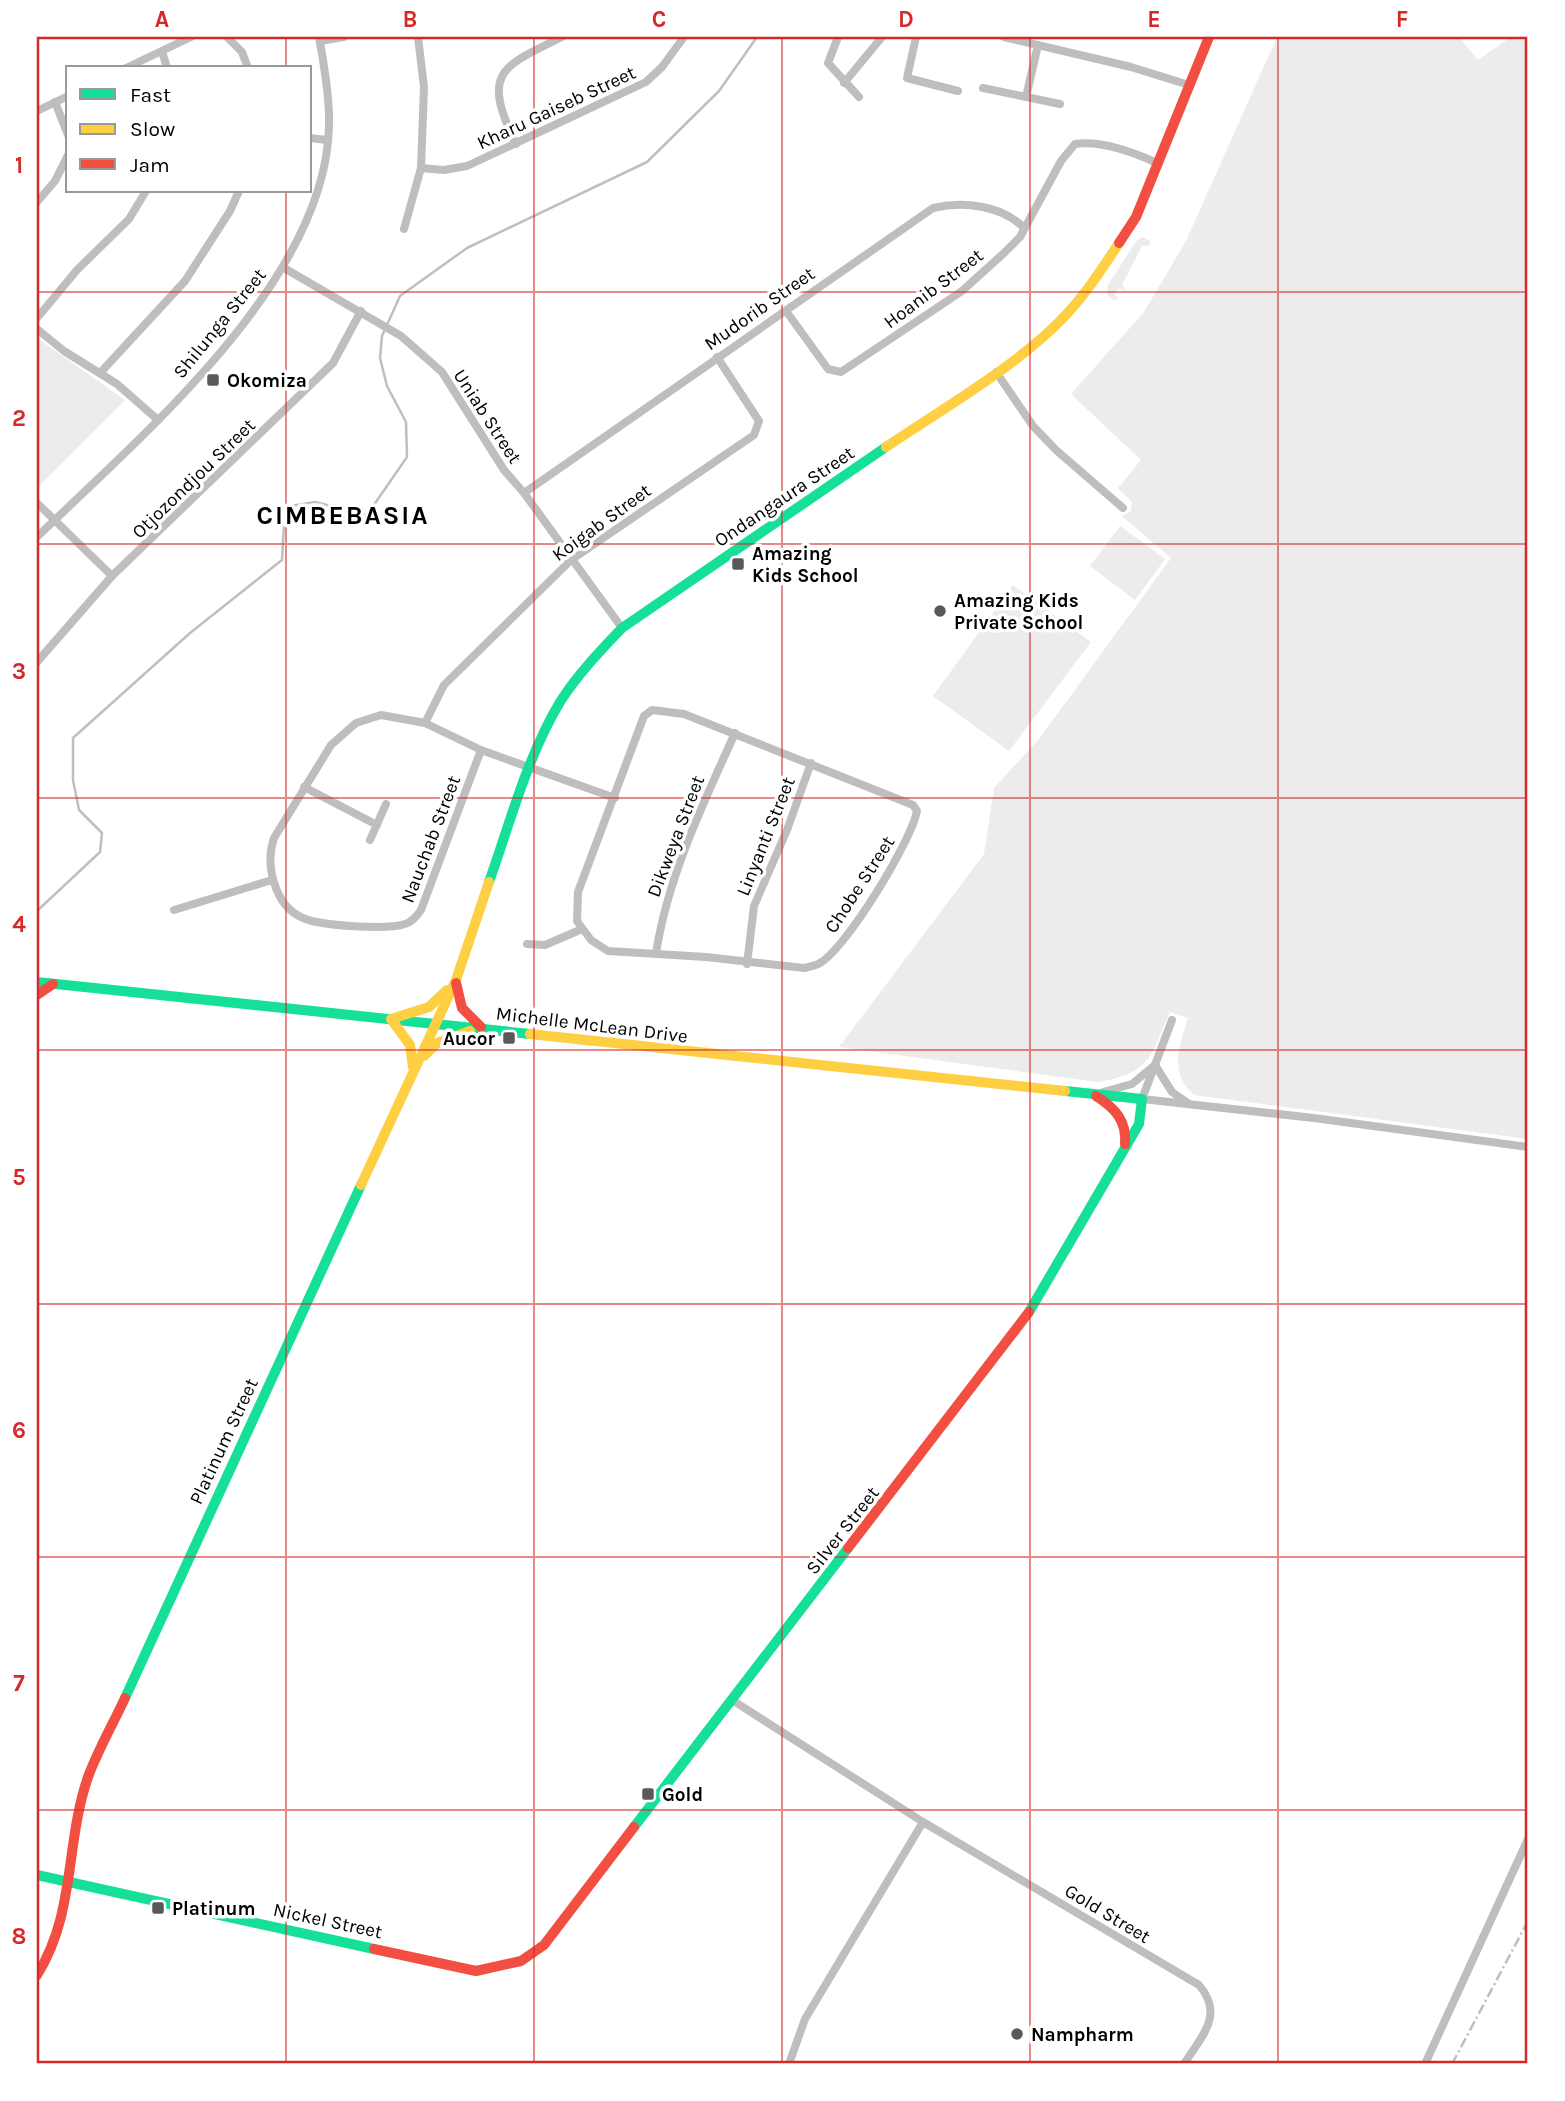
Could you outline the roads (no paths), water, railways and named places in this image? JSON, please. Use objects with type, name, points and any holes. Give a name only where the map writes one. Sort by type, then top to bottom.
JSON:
[{"type":"street","points":[[130,66],[191,37]]},
{"type":"street","points":[[227,37],[242,52],[247,66]]},
{"type":"street","points":[[319,39],[344,37]]},
{"type":"street","points":[[404,229],[421,168],[424,88],[418,37]]},
{"type":"street","points":[[516,144],[501,110],[502,73],[512,62],[562,37]]},
{"type":"street","name":"Kharu Gaiseb Street","points":[[421,168],[456,169],[516,144],[652,78],[684,37]]},
{"type":"street","points":[[838,37],[828,63],[859,96]]},
{"type":"street","points":[[844,83],[881,37]]},
{"type":"street","points":[[916,37],[907,78],[958,91]]},
{"type":"street","points":[[1004,37],[1131,67],[1189,85]]},
{"type":"street","name":"Ondangaura Street","points":[[436,1024],[456,980],[472,925],[546,730],[561,701],[593,658],[622,628],[1044,337],[1091,286],[1136,217],[1209,37]]},
{"type":"street","name":"Shilunga Street","points":[[37,537],[158,419],[252,313],[284,268],[316,199],[327,140],[329,126],[319,39]]},
{"type":"street","points":[[1026,97],[1038,45]]},
{"type":"street","points":[[162,51],[166,66]]},
{"type":"street","points":[[983,88],[1060,104]]},
{"type":"street","points":[[37,111],[66,97]]},
{"type":"street","points":[[55,102],[66,130]]},
{"type":"street","points":[[312,138],[327,140]]},
{"type":"street","name":"Hoanib Street","points":[[786,311],[828,369],[841,372],[962,291],[1020,237],[1061,162],[1075,144],[1088,142],[1157,163]]},
{"type":"street","points":[[37,202],[55,181],[66,159]]},
{"type":"street","points":[[37,318],[77,270],[124,225],[145,192]]},
{"type":"street","points":[[101,372],[185,281],[238,192]]},
{"type":"street","name":"Mudorib Street","points":[[524,493],[786,311],[803,295],[933,208],[955,203],[996,211],[1016,219],[1024,228]]},
{"type":"street","name":"Uniab Street","points":[[284,268],[401,336],[442,372],[490,451],[513,483],[524,493],[622,628]]},
{"type":"street","name":"Otjozondjou Street","points":[[37,662],[112,576],[333,363],[361,311]]},
{"type":"street","points":[[37,329],[64,351],[101,372],[158,419]]},
{"type":"street","name":"Koigab Street","points":[[425,723],[444,685],[571,560],[754,435],[759,421],[717,357]]},
{"type":"street","points":[[996,372],[1033,426],[1056,450],[1123,508]]},
{"type":"street","points":[[37,503],[112,576]]},
{"type":"street","name":"Chobe Street","points":[[652,710],[684,713],[735,733],[909,801],[917,811],[915,820],[873,897],[828,956],[818,964],[804,968],[656,953],[608,951],[599,948],[582,929],[578,920],[578,892],[645,716],[652,710]]},
{"type":"street","points":[[174,910],[272,880],[270,849],[274,838],[331,745],[355,723],[381,715],[425,723],[481,750],[615,798]]},
{"type":"street","name":"Dikweya Street","points":[[656,953],[665,903],[703,801],[735,733]]},
{"type":"street","name":"Nauchab Street","points":[[272,880],[288,907],[303,918],[391,927],[408,923],[421,910],[481,750]]},
{"type":"street","name":"Linyanti Street","points":[[747,964],[754,906],[787,830],[811,763]]},
{"type":"street","points":[[304,787],[377,825]]},
{"type":"street","points":[[370,840],[386,804]]},
{"type":"street","points":[[527,944],[545,945],[582,929]]},
{"type":"street","points":[[413,1069],[411,1045],[391,1020],[429,1007],[456,980]]},
{"type":"street","points":[[456,980],[456,994],[464,1012],[484,1029]]},
{"type":"street","name":"Michelle McLean Drive","points":[[37,982],[693,1054],[1142,1099]]},
{"type":"street","points":[[37,995],[53,984]]},
{"type":"street","points":[[1172,1020],[1142,1099],[1314,1118],[1528,1147]]},
{"type":"street","name":"Platinum Street","points":[[37,1975],[50,1958],[69,1881],[80,1804],[88,1777],[436,1024]]},
{"type":"street","points":[[413,1069],[437,1043],[462,1032],[484,1029]]},
{"type":"street","points":[[1093,1094],[1132,1084],[1156,1065]]},
{"type":"street","points":[[1156,1065],[1172,1092],[1192,1106]]},
{"type":"street","points":[[1093,1094],[1110,1104],[1124,1123],[1127,1132],[1124,1150]]},
{"type":"street","name":"Silver Street","points":[[530,1958],[544,1945],[1031,1309],[1139,1124],[1142,1099]]},
{"type":"street","name":"Gold Street","points":[[732,1700],[923,1822],[1199,1985],[1209,1997],[1212,2013],[1208,2026],[1184,2064]]},
{"type":"street","points":[[789,2064],[805,2019],[923,1822]]},
{"type":"street","points":[[1425,2064],[1528,1839]]},
{"type":"street","name":"Nickel Street","points":[[37,1875],[476,1971],[503,1968],[530,1958]]},
{"type":"waterway","points":[[37,911],[100,852],[102,833],[79,810],[73,780],[73,738],[190,633],[282,560],[285,507],[315,502],[367,515],[407,457],[406,422],[387,386],[380,358],[382,336],[400,296],[467,248],[647,162],[719,91],[757,37]]},
{"type":"railway","points":[[1452,2064],[1528,1921]]},
{"type":"place","name":"Okomiza","points":[[213,380]]},
{"type":"place","name":"Amazing Kids School","points":[[738,564]]},
{"type":"place","name":"Amazing Kids Private School","points":[[940,611]]},
{"type":"place","name":"Aucor","points":[[509,1038]]},
{"type":"place","name":"Gold","points":[[648,1794]]},
{"type":"place","name":"Platinum","points":[[158,1908]]},
{"type":"place","name":"Nampharm","points":[[1017,2034]]},
{"type":"district","name":"CIMBEBASIA","points":[[343,515]]}]
